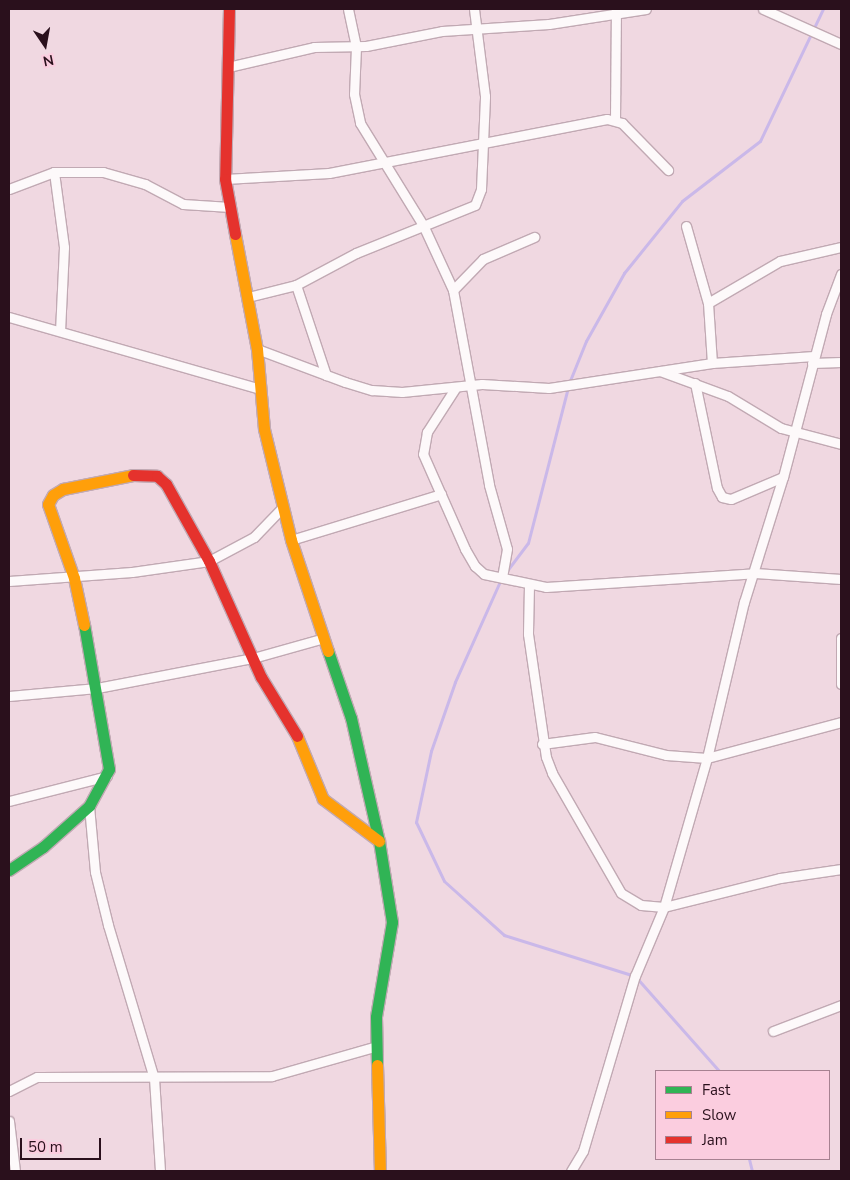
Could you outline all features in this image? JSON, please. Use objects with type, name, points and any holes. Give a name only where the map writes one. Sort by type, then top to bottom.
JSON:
[{"type":"main road","points":[[229,9],[228,67],[224,118],[225,179],[257,349],[264,429],[291,540],[351,718],[378,841],[392,922],[390,948],[379,993],[377,1046],[380,1171]]},
{"type":"main road","points":[[9,870],[43,848],[89,806],[107,776],[109,756],[74,578],[48,504],[53,495],[63,489],[126,474],[151,474],[166,484],[209,560],[277,706],[302,745],[323,799],[378,841]]},
{"type":"street","points":[[348,9],[356,47],[355,108],[384,161],[423,225],[453,290],[489,485],[507,549],[502,578]]},
{"type":"street","points":[[248,297],[296,285],[356,253],[475,205],[481,189],[480,144],[485,96],[474,9]]},
{"type":"street","points":[[579,9],[580,20]]},
{"type":"street","points":[[228,67],[314,47],[356,47],[442,31],[580,20],[616,12],[646,9]]},
{"type":"street","points":[[762,9],[841,44]]},
{"type":"street","points":[[615,120],[616,12]]},
{"type":"street","points":[[225,179],[329,173],[384,161],[615,120],[622,123],[668,170]]},
{"type":"street","points":[[54,172],[64,247],[60,330]]},
{"type":"street","points":[[9,189],[54,172],[103,172],[145,184],[183,204],[230,207]]},
{"type":"street","points":[[686,226],[708,304],[712,363]]},
{"type":"street","points":[[453,290],[483,259],[534,237]]},
{"type":"street","points":[[708,304],[780,261],[841,247]]},
{"type":"street","points":[[571,1171],[583,1152],[635,976],[664,907],[708,758],[724,674],[783,477],[813,360],[841,274]]},
{"type":"street","points":[[296,285],[326,375]]},
{"type":"street","points":[[9,318],[60,330],[260,389]]},
{"type":"street","points":[[257,349],[372,390],[402,392],[471,385],[549,388],[712,363],[813,360],[841,362]]},
{"type":"street","points":[[657,370],[728,396],[760,417],[795,433],[841,444]]},
{"type":"street","points":[[695,383],[719,494],[730,498],[783,477]]},
{"type":"street","points":[[456,387],[423,444],[441,494],[475,566],[484,574],[529,585],[603,585],[755,573],[841,579]]},
{"type":"street","points":[[291,540],[441,494]]},
{"type":"street","points":[[9,581],[74,578],[209,560],[254,536],[282,508]]},
{"type":"street","points":[[529,585],[528,634],[542,744],[552,773],[621,894],[640,905],[664,907],[780,878],[841,869]]},
{"type":"street","points":[[9,696],[97,688],[253,658],[324,638]]},
{"type":"street","points":[[841,638],[841,684]]},
{"type":"street","points":[[542,744],[595,737],[666,755],[708,758],[841,722]]},
{"type":"street","points":[[9,801],[107,776]]},
{"type":"street","points":[[89,806],[95,872],[106,917],[154,1078],[160,1171]]},
{"type":"street","points":[[772,1031],[841,1005]]},
{"type":"street","points":[[9,1091],[37,1077],[272,1076],[377,1046]]},
{"type":"street","points":[[9,1121],[15,1171]]},
{"type":"waterway","points":[[506,572],[528,543],[569,383],[586,341],[624,273],[682,201],[760,141],[823,9]]},
{"type":"waterway","points":[[501,579],[455,682],[431,751],[416,822],[444,881],[504,935],[635,976],[718,1070]]},
{"type":"waterway","points":[[749,1160],[752,1171]]},
{"type":"traffic: fast","points":[[9,870],[43,847],[89,806],[109,769],[84,625]]},
{"type":"traffic: fast","points":[[328,651],[351,718],[379,841],[392,922],[376,1017],[377,1065]]},
{"type":"traffic: slow","points":[[235,234],[257,349],[264,429],[291,540],[328,651]]},
{"type":"traffic: slow","points":[[84,625],[74,578],[48,504],[53,495],[63,489],[133,475]]},
{"type":"traffic: slow","points":[[297,736],[323,799],[379,841]]},
{"type":"traffic: slow","points":[[377,1065],[380,1171]]},
{"type":"traffic: jam","points":[[229,9],[225,179],[235,234]]},
{"type":"traffic: jam","points":[[133,475],[157,476],[166,484],[209,561],[261,677],[297,736]]}]
